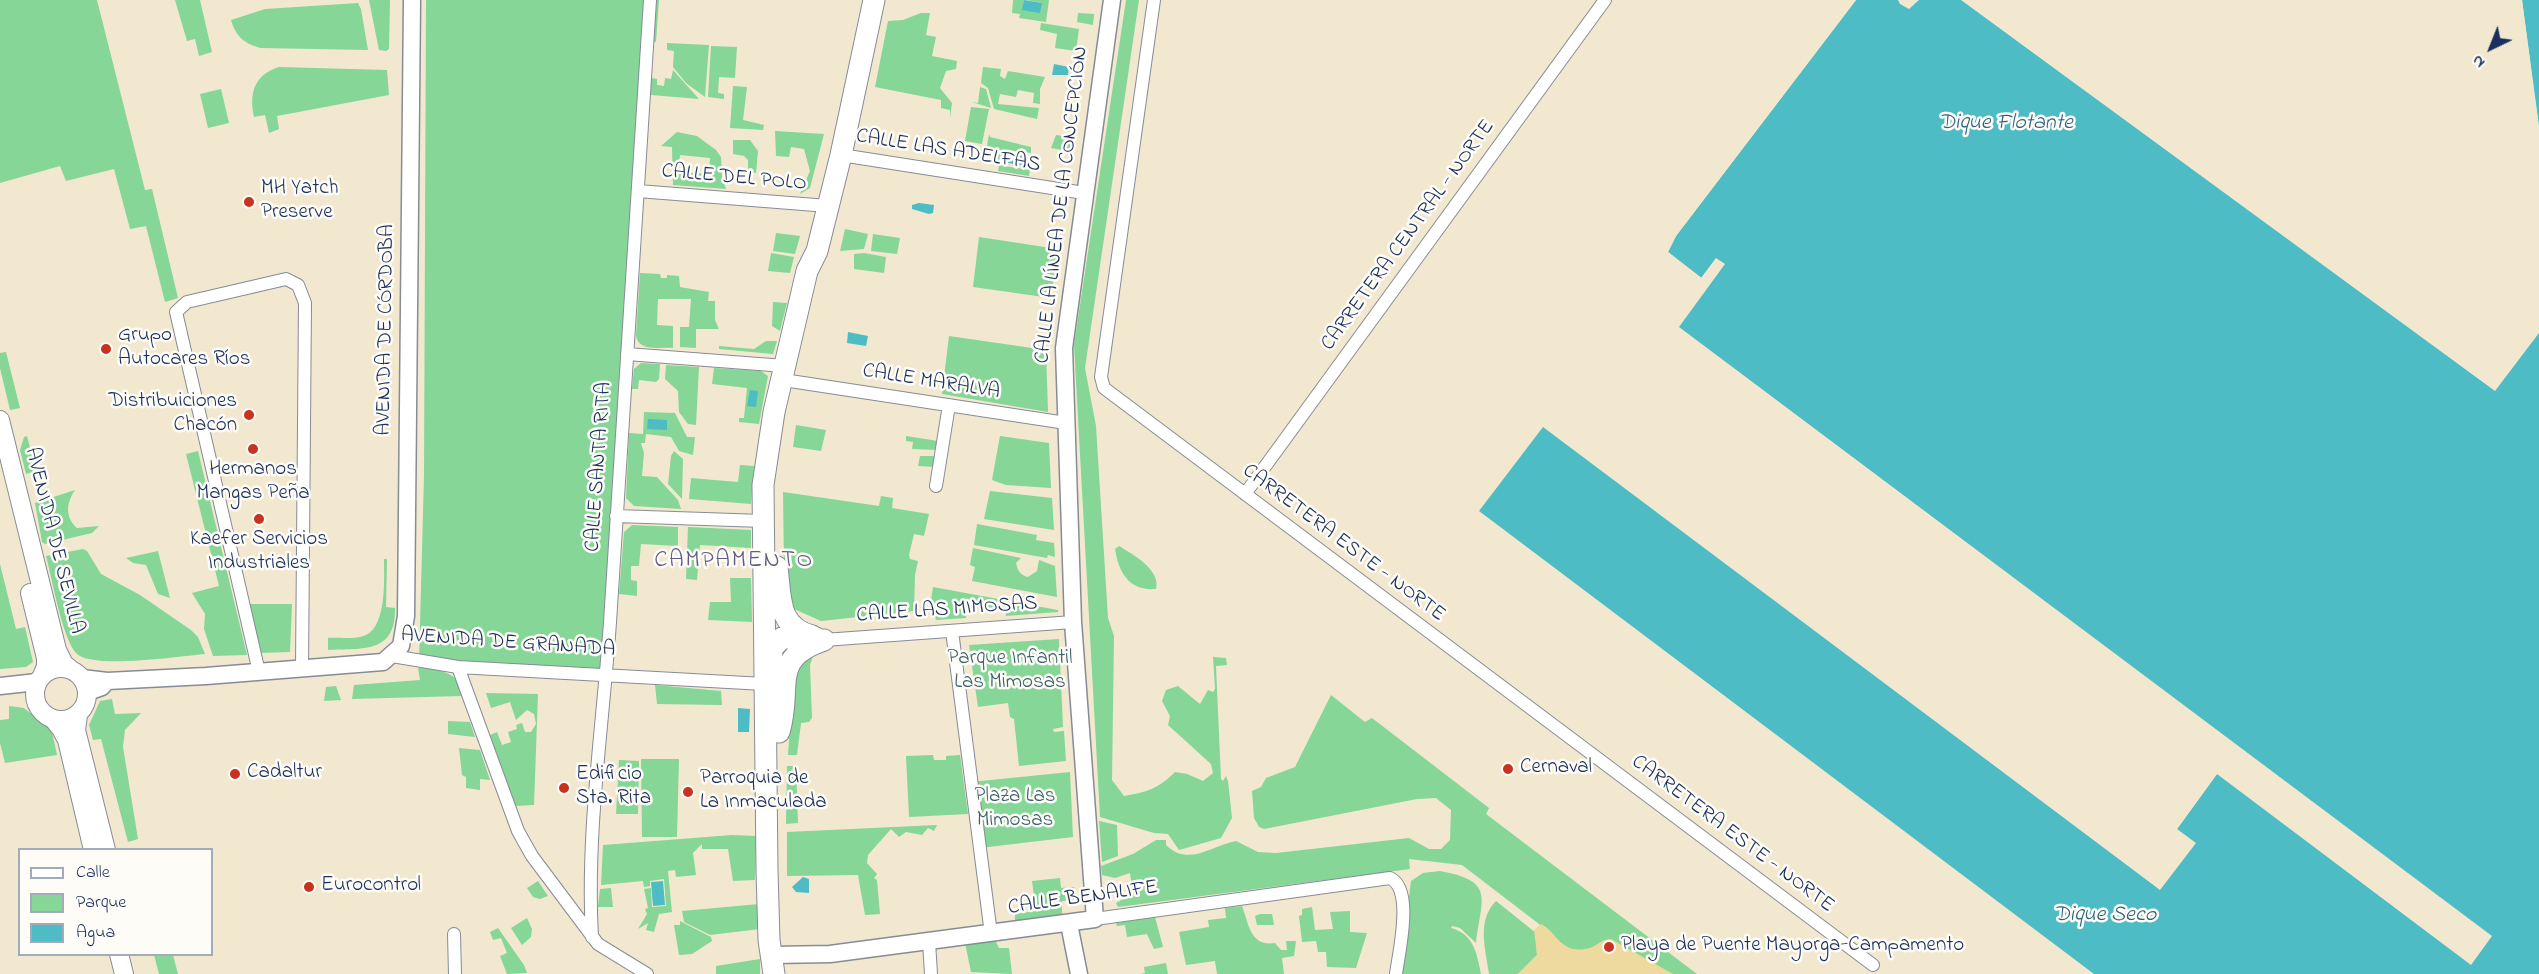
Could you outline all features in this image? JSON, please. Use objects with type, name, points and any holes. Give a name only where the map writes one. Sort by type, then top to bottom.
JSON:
[{"type":"highway","points":[[773,964],[769,940],[764,684],[763,521],[767,446],[787,374],[807,271],[817,251],[841,155],[874,0]]},
{"type":"highway","points":[[773,964],[778,940],[777,475],[787,374]]},
{"type":"highway","points":[[763,521],[770,533],[771,635],[777,642],[786,644],[818,640]]},
{"type":"highway","points":[[777,567],[783,612],[788,622],[798,633],[818,640]]},
{"type":"highway","points":[[779,732],[784,716],[786,669],[798,651],[818,640]]},
{"type":"highway","points":[[767,835],[772,817],[771,652],[777,642]]},
{"type":"main road","name":"AVENIDA DE SEVILLA","points":[[0,420],[57,650],[64,664],[80,680]]},
{"type":"main road","name":"AVENIDA DE SEVILLA","points":[[0,469],[46,658],[46,666],[38,684]]},
{"type":"main road","points":[[52,719],[66,720],[78,715],[86,705],[80,680],[55,668],[38,684],[40,711],[62,729],[67,740],[93,848]]},
{"type":"main road","points":[[78,715],[76,730],[106,848]]},
{"type":"main road","points":[[120,956],[124,974]]},
{"type":"main road","points":[[132,956],[136,974]]},
{"type":"street","name":"AVENIDA DE CÓRDOBA","points":[[392,656],[403,642],[406,616],[412,0]]},
{"type":"street","name":"CALLE SANTA RITA","points":[[592,937],[590,894],[650,0]]},
{"type":"street","name":"CALLE LA LÍNEA DE LA CONCEPCIÓN","points":[[1095,920],[1073,622],[1064,348],[1112,0]]},
{"type":"street","name":"CARRETERA ESTE - NORTE","points":[[1154,0],[1102,383],[1117,398],[1873,965]]},
{"type":"street","name":"CARRETERA CENTRAL - NORTE","points":[[1245,494],[1605,0]]},
{"type":"street","name":"CALLE LAS ADELFAS","points":[[841,155],[1084,193]]},
{"type":"street","name":"CALLE DEL POLO","points":[[638,191],[828,206]]},
{"type":"street","points":[[259,672],[176,312],[187,302],[286,279],[298,285],[305,303],[302,668]]},
{"type":"street","name":"CALLE MARALVA","points":[[627,354],[787,374],[950,405],[1066,423]]},
{"type":"street","points":[[936,486],[950,405]]},
{"type":"street","points":[[616,516],[763,521]]},
{"type":"street","name":"CALLE LAS MIMOSAS","points":[[818,640],[1073,622]]},
{"type":"street","points":[[952,631],[992,934]]},
{"type":"street","name":"AVENIDA DE GRANADA","points":[[80,680],[102,687],[107,681],[383,662],[392,656],[458,667],[764,684]]},
{"type":"street","points":[[458,667],[522,840],[592,937],[606,950],[647,974]]},
{"type":"street","points":[[0,686],[38,684]]},
{"type":"street","points":[[0,693],[38,684]]},
{"type":"street","name":"CALLE BENALIFE","points":[[773,964],[830,954],[1069,924],[1385,878],[1397,881],[1404,908],[1396,974]]},
{"type":"street","points":[[1069,924],[1079,974]]},
{"type":"street","points":[[454,934],[455,974]]},
{"type":"street","points":[[929,942],[931,974]]},
{"type":"green space","points":[[0,0],[97,0],[145,190],[152,189],[178,298],[165,302],[146,226],[130,229],[114,169],[66,181],[60,166],[0,183]]},
{"type":"green space","points":[[175,0],[200,0],[212,52],[199,56],[195,39],[187,41]]},
{"type":"green space","points":[[369,0],[390,0],[389,49],[386,51],[379,50]]},
{"type":"green space","points":[[426,0],[659,0],[656,42],[648,41],[606,674],[419,662],[424,476]]},
{"type":"green space","points":[[1013,0],[1024,0],[1023,10],[1042,3],[1026,0],[1049,0],[1046,22],[1019,18],[1020,14],[1012,13]]},
{"type":"green space","points":[[1126,0],[1139,0],[1085,368],[1096,426],[1108,618],[1114,636],[1112,780],[1124,796],[1152,789],[1175,772],[1203,781],[1213,773],[1211,764],[1168,725],[1170,716],[1162,701],[1166,690],[1178,686],[1200,704],[1208,690],[1213,692],[1215,689],[1213,657],[1226,658],[1227,665],[1216,666],[1221,779],[1223,781],[1226,776],[1228,781],[1232,818],[1221,838],[1179,850],[1168,834],[1154,833],[1100,817],[1074,345]]},
{"type":"green space","points":[[358,3],[368,50],[261,48],[242,39],[231,20],[265,9]]},
{"type":"green space","points":[[921,13],[930,13],[926,35],[936,37],[932,56],[957,61],[956,69],[946,71],[940,88],[952,103],[950,118],[950,110],[941,108],[941,100],[875,87],[888,21],[903,20]]},
{"type":"green space","points":[[1078,13],[1094,14],[1093,25],[1077,22]]},
{"type":"green space","points":[[1041,23],[1079,29],[1076,51],[1055,48],[1057,34],[1040,30]]},
{"type":"green space","points":[[667,43],[709,45],[705,97],[686,83],[673,67],[674,51],[667,50]]},
{"type":"green space","points":[[711,46],[737,47],[735,78],[719,77],[718,93],[724,94],[724,99],[708,97]]},
{"type":"green space","points":[[279,67],[387,70],[389,95],[277,116],[279,129],[269,133],[265,115],[254,117],[253,93],[255,86],[264,75]]},
{"type":"green space","points":[[983,67],[1001,69],[1000,76],[1005,79],[1008,71],[1045,77],[1040,89],[1040,104],[1033,103],[1034,93],[1018,90],[1016,97],[1000,94],[998,104],[1039,108],[1037,119],[994,109],[988,88],[981,83]]},
{"type":"green space","points":[[673,70],[699,99],[651,95],[651,78],[657,79],[657,85],[664,86],[665,78],[671,79]]},
{"type":"green space","points":[[733,86],[747,87],[743,120],[764,125],[763,130],[730,128]]},
{"type":"green space","points":[[980,87],[986,89],[991,108],[972,102],[978,103]]},
{"type":"green space","points":[[221,89],[229,123],[208,128],[200,94]]},
{"type":"green space","points":[[971,107],[989,109],[982,144],[965,141]]},
{"type":"green space","points":[[775,131],[824,134],[810,188],[800,194],[810,171],[804,149],[791,147],[789,157],[776,156]]},
{"type":"green space","points":[[677,132],[697,136],[716,150],[721,157],[722,177],[726,189],[673,185],[672,147],[661,146]],"holes":[[[680,155],[710,158],[709,174],[678,172]]]},
{"type":"green space","points":[[989,134],[990,137],[1031,147],[1031,153],[1007,150],[1004,166],[1030,170],[1029,176],[998,171],[1000,160],[994,159],[994,154],[986,152]]},
{"type":"green space","points":[[1056,135],[1074,138],[1072,152],[1051,148]]},
{"type":"green space","points":[[733,140],[750,140],[758,151],[756,173],[748,172],[748,160],[744,156],[733,154]]},
{"type":"green space","points":[[845,229],[868,234],[864,249],[840,251]]},
{"type":"green space","points":[[776,233],[800,236],[795,254],[773,251]]},
{"type":"green space","points":[[873,234],[900,238],[897,254],[871,251]]},
{"type":"green space","points":[[979,237],[1058,249],[1051,298],[973,287]]},
{"type":"green space","points":[[771,253],[794,257],[790,273],[768,271]]},
{"type":"green space","points":[[864,253],[886,257],[884,273],[854,269],[854,254]]},
{"type":"green space","points":[[640,273],[660,274],[661,278],[667,278],[667,275],[679,276],[680,287],[709,292],[708,301],[715,301],[715,320],[719,329],[696,329],[696,348],[680,347],[680,327],[689,327],[691,299],[658,299],[657,325],[673,326],[673,348],[650,348],[641,344],[636,335]]},
{"type":"green space","points":[[773,302],[787,303],[780,331],[772,326]]},
{"type":"green space","points":[[949,336],[1046,350],[1048,412],[942,394]]},
{"type":"green space","points":[[766,341],[777,341],[773,354],[719,349],[719,346],[754,349]]},
{"type":"green space","points":[[6,352],[20,408],[10,410],[0,368],[0,353]]},
{"type":"green space","points":[[641,363],[660,364],[659,379],[656,382],[639,380],[638,389],[632,389],[634,369]]},
{"type":"green space","points":[[666,365],[699,367],[696,425],[688,424],[679,412],[678,391],[665,379]]},
{"type":"green space","points":[[714,368],[761,371],[768,376],[759,424],[739,422],[739,418],[744,418],[747,388],[712,384]]},
{"type":"green space","points":[[644,412],[675,413],[687,437],[695,437],[693,455],[679,451],[671,437],[646,434],[645,443],[641,443],[644,453],[642,476],[657,477],[678,500],[681,509],[634,506],[626,498],[629,433],[643,434]]},
{"type":"green space","points":[[796,425],[826,430],[821,451],[793,447]]},
{"type":"green space","points":[[27,436],[36,471],[26,474],[20,450],[24,437]]},
{"type":"green space","points":[[906,436],[938,441],[937,450],[912,449],[913,442],[906,441]]},
{"type":"green space","points":[[1000,436],[1049,443],[1051,488],[1006,485],[992,480]]},
{"type":"green space","points":[[198,451],[247,655],[213,656],[204,629],[205,614],[192,593],[219,586],[186,454]]},
{"type":"green space","points":[[674,451],[683,459],[682,499],[668,484],[671,456]]},
{"type":"green space","points":[[920,456],[936,456],[935,467],[918,466]]},
{"type":"green space","points":[[740,465],[754,466],[751,504],[689,499],[691,478],[738,482]]},
{"type":"green space","points":[[75,490],[68,510],[73,524],[77,528],[99,526],[92,533],[45,544],[42,542],[35,503]]},
{"type":"green space","points":[[990,491],[1052,498],[1054,530],[984,519]]},
{"type":"green space","points":[[783,492],[879,506],[881,496],[893,498],[892,508],[929,514],[924,536],[914,534],[909,555],[910,559],[918,561],[915,575],[914,611],[821,621],[794,609],[791,606],[784,564]]},
{"type":"green space","points":[[977,524],[1037,535],[1036,540],[1054,543],[1055,557],[1048,555],[1047,558],[974,545]]},
{"type":"green space","points":[[632,525],[678,527],[678,546],[641,544],[639,566],[631,566],[631,580],[637,581],[637,596],[619,594],[624,532]]},
{"type":"green space","points":[[688,527],[751,530],[751,548],[700,545],[697,580],[686,579]]},
{"type":"green space","points":[[1119,546],[1150,569],[1156,582],[1156,589],[1139,587],[1127,579],[1117,558],[1115,549]]},
{"type":"green space","points":[[973,548],[1021,558],[1016,563],[1021,574],[1028,577],[1037,571],[1039,560],[1055,566],[1057,597],[972,581],[975,567],[970,565]]},
{"type":"green space","points":[[83,549],[87,551],[101,574],[140,595],[191,630],[198,637],[205,654],[157,659],[99,661],[76,653],[66,635],[46,556]]},
{"type":"green space","points":[[158,551],[170,598],[158,594],[146,565],[133,563],[126,558]]},
{"type":"green space","points":[[384,559],[387,559],[386,607],[395,608],[394,623],[390,634],[375,646],[328,650],[328,638],[366,635],[378,622],[383,600]]},
{"type":"green space","points":[[0,564],[16,629],[25,627],[33,662],[26,667],[0,669]]},
{"type":"green space","points":[[730,578],[751,578],[752,622],[708,620],[710,602],[731,602]]},
{"type":"green space","points":[[933,587],[1058,610],[1058,612],[1006,616],[1005,607],[966,609],[966,618],[936,620],[931,600]]},
{"type":"green space","points":[[248,604],[292,604],[290,652],[259,653]]},
{"type":"green space","name":"Parque Infantil Las Mimosas","points":[[1059,639],[1063,727],[1053,729],[1054,732],[1064,731],[1066,761],[1019,766],[1014,719],[1010,717],[1008,703],[978,707],[969,645]]},
{"type":"green space","points":[[813,656],[810,665],[812,718],[809,722],[801,723],[797,755],[788,755],[793,683],[800,659]]},
{"type":"green space","points":[[418,668],[440,671],[454,677],[461,688],[461,696],[352,699],[354,685],[420,680]]},
{"type":"green space","points":[[655,685],[721,691],[722,705],[657,704]]},
{"type":"green space","points":[[336,686],[341,700],[324,701],[326,687]]},
{"type":"green space","points":[[486,693],[538,694],[534,805],[516,806],[490,735],[497,732],[502,745],[511,742],[508,732],[517,729],[516,725],[522,723],[525,732],[531,732],[536,724],[534,714],[527,710],[516,720],[510,702],[491,708]]},
{"type":"green space","points":[[1331,695],[1365,722],[1372,718],[1489,808],[1486,814],[1697,974],[1666,974],[1572,956],[1539,924],[1462,865],[1409,859],[1410,869],[1118,907],[1116,903],[1133,894],[1130,873],[1115,878],[1102,875],[1101,866],[1133,854],[1156,840],[1166,840],[1166,845],[1174,851],[1191,855],[1236,841],[1258,852],[1276,853],[1409,838],[1429,849],[1441,849],[1450,840],[1451,810],[1436,798],[1417,799],[1264,829],[1259,827],[1254,818],[1252,791],[1261,787],[1266,778],[1295,767]]},
{"type":"green space","points":[[112,699],[115,714],[141,713],[125,730],[123,747],[138,839],[128,842],[101,739],[93,740],[89,725],[100,701]]},
{"type":"green space","points":[[9,706],[24,708],[49,728],[57,755],[5,763],[0,743],[0,720],[9,719]]},
{"type":"green space","points":[[448,721],[470,722],[475,737],[448,734]]},
{"type":"green space","points":[[459,748],[480,750],[490,780],[480,779],[480,790],[466,788],[466,777],[462,775]]},
{"type":"green space","points":[[933,755],[934,760],[946,760],[946,756],[960,755],[968,814],[909,817],[906,756]]},
{"type":"green space","points":[[641,759],[679,759],[677,837],[642,837]]},
{"type":"green space","points":[[619,760],[639,761],[638,814],[616,814]]},
{"type":"green space","points":[[787,766],[796,766],[798,823],[786,824]]},
{"type":"green space","name":"Plaza Las Mimosas","points":[[1070,772],[1073,837],[980,848],[971,782]]},
{"type":"green space","points":[[1099,821],[1117,825],[1118,856],[1102,862]]},
{"type":"green space","points":[[937,825],[934,831],[928,828],[922,835],[906,832],[899,837],[891,829],[868,855],[867,863],[877,874],[874,878],[877,880],[880,914],[865,915],[858,875],[787,876],[787,832]]},
{"type":"green space","points":[[732,835],[756,836],[755,880],[733,881],[728,849],[702,849],[702,844],[693,853],[696,875],[676,877],[675,870],[668,871],[672,912],[659,914],[654,932],[646,930],[648,923],[638,929],[647,914],[645,909],[648,908],[644,889],[651,888],[652,907],[666,906],[664,879],[650,881],[650,886],[644,887],[643,881],[601,885],[603,845]]},
{"type":"green space","points":[[1440,871],[1470,880],[1481,894],[1481,914],[1476,943],[1460,928],[1452,926],[1451,928],[1470,940],[1476,952],[1481,974],[1399,974],[1411,881],[1423,873]]},
{"type":"green space","points":[[1060,878],[1061,888],[1074,887],[1075,900],[1062,901],[1062,918],[1015,924],[1015,914],[1036,911],[1032,881]]},
{"type":"green space","points":[[538,881],[548,896],[540,899],[533,897],[527,888]]},
{"type":"green space","points":[[611,888],[613,907],[598,907],[600,889]]},
{"type":"green space","points":[[1496,901],[1536,933],[1537,955],[1518,974],[1489,974],[1484,927],[1486,917]]},
{"type":"green space","points":[[759,904],[760,929],[710,935],[684,922],[682,911]]},
{"type":"green space","points":[[1242,906],[1255,938],[1267,943],[1275,943],[1281,950],[1287,950],[1286,941],[1296,941],[1294,956],[1282,958],[1284,974],[1217,974],[1215,961],[1186,965],[1179,932],[1209,927],[1208,920],[1226,918],[1225,908]]},
{"type":"green space","points":[[1312,907],[1315,930],[1333,929],[1330,912],[1350,911],[1350,932],[1367,933],[1356,968],[1327,967],[1326,952],[1318,952],[1316,941],[1302,942],[1299,916],[1302,915],[1302,909]]},
{"type":"green space","points":[[1272,914],[1274,925],[1257,925],[1255,916]]},
{"type":"green space","points":[[1155,917],[1163,947],[1154,949],[1147,934],[1127,937],[1125,925],[1117,926],[1116,923]]},
{"type":"green space","points":[[527,918],[532,929],[531,937],[522,945],[511,928]]},
{"type":"green space","points":[[680,921],[711,937],[712,941],[692,954],[679,955],[674,925],[680,925]]},
{"type":"green space","points":[[498,928],[524,965],[527,973],[507,974],[500,956],[507,953],[501,938],[493,940],[490,932]]},
{"type":"green space","points":[[995,940],[999,948],[1009,948],[1012,974],[971,972],[965,943]]},
{"type":"green space","points":[[154,956],[173,956],[178,974],[159,974]]},
{"type":"green space","points":[[760,959],[760,974],[716,974],[716,966]]},
{"type":"green space","points":[[1166,963],[1168,974],[1141,974],[1145,973],[1144,967]]},
{"type":"sand","name":"Playa de Puente Mayorga-Campamento","points":[[1541,924],[1570,948],[1589,948],[1611,939],[1673,974],[1518,974],[1537,955],[1534,930]]},
{"type":"water","points":[[1024,0],[1042,3],[1040,13],[1022,10]]},
{"type":"water","points":[[1856,0],[1898,0],[1900,4],[1909,9],[1919,0],[1961,0],[2495,391],[2539,333],[2539,974],[2094,974],[1479,511],[1543,427],[2160,890],[2196,843],[2177,829],[2217,774],[2471,965],[2492,936],[1679,327],[1725,264],[1716,258],[1701,278],[1668,252],[1676,236]]},
{"type":"water","points":[[2522,0],[2539,0],[2539,126]]},
{"type":"water","points":[[1054,64],[1069,67],[1068,75],[1052,75]]},
{"type":"water","points":[[1009,153],[1028,157],[1030,162],[1027,166],[1008,163]]},
{"type":"water","points":[[919,203],[934,205],[933,213],[912,209],[912,205]]},
{"type":"water","points":[[848,332],[868,336],[866,346],[847,343]]},
{"type":"water","points":[[750,390],[758,391],[756,407],[747,406]]},
{"type":"water","points":[[648,419],[667,420],[667,430],[647,429]]},
{"type":"water","points":[[738,708],[750,709],[749,732],[738,732]]},
{"type":"water","points":[[803,877],[809,879],[809,893],[796,892],[792,887]]},
{"type":"water","points":[[663,881],[665,905],[653,906],[651,882]]},
{"type":"pier","points":[[1852,0],[1856,0],[1676,236],[1668,252],[1703,279],[1700,280],[1665,254],[1673,235]]},
{"type":"pier","points":[[2519,0],[2522,0],[2539,129],[2536,127]]},
{"type":"pier","points":[[2215,773],[2217,774],[2177,829],[2175,827]]},
{"type":"place","name":"MH Yatch Preserve","points":[[249,202]]},
{"type":"place","name":"Grupo Autocares Ríos","points":[[106,349]]},
{"type":"place","name":"Distribuiciones Chacón","points":[[249,415]]},
{"type":"place","name":"Hermanos Mangas Peña","points":[[253,449]]},
{"type":"place","name":"Kaefer Servicios Industriales","points":[[259,519]]},
{"type":"place","name":"Cernaval","points":[[1508,769]]},
{"type":"place","name":"Cadaltur","points":[[235,774]]},
{"type":"place","name":"Edificio Sta. Rita","points":[[564,788]]},
{"type":"place","name":"Parroquia de La Inmaculada","points":[[688,792]]},
{"type":"place","name":"Eurocontrol","points":[[309,887]]},
{"type":"place","name":"Playa de Puente Mayorga-Campamento","points":[[1609,947]]},
{"type":"district","name":"CAMPAMENTO","points":[[734,562]]},
{"type":"water label","name":"Dique Flotante","points":[[2006,124]]},
{"type":"water label","name":"Dique Seco","points":[[2105,916]]}]
